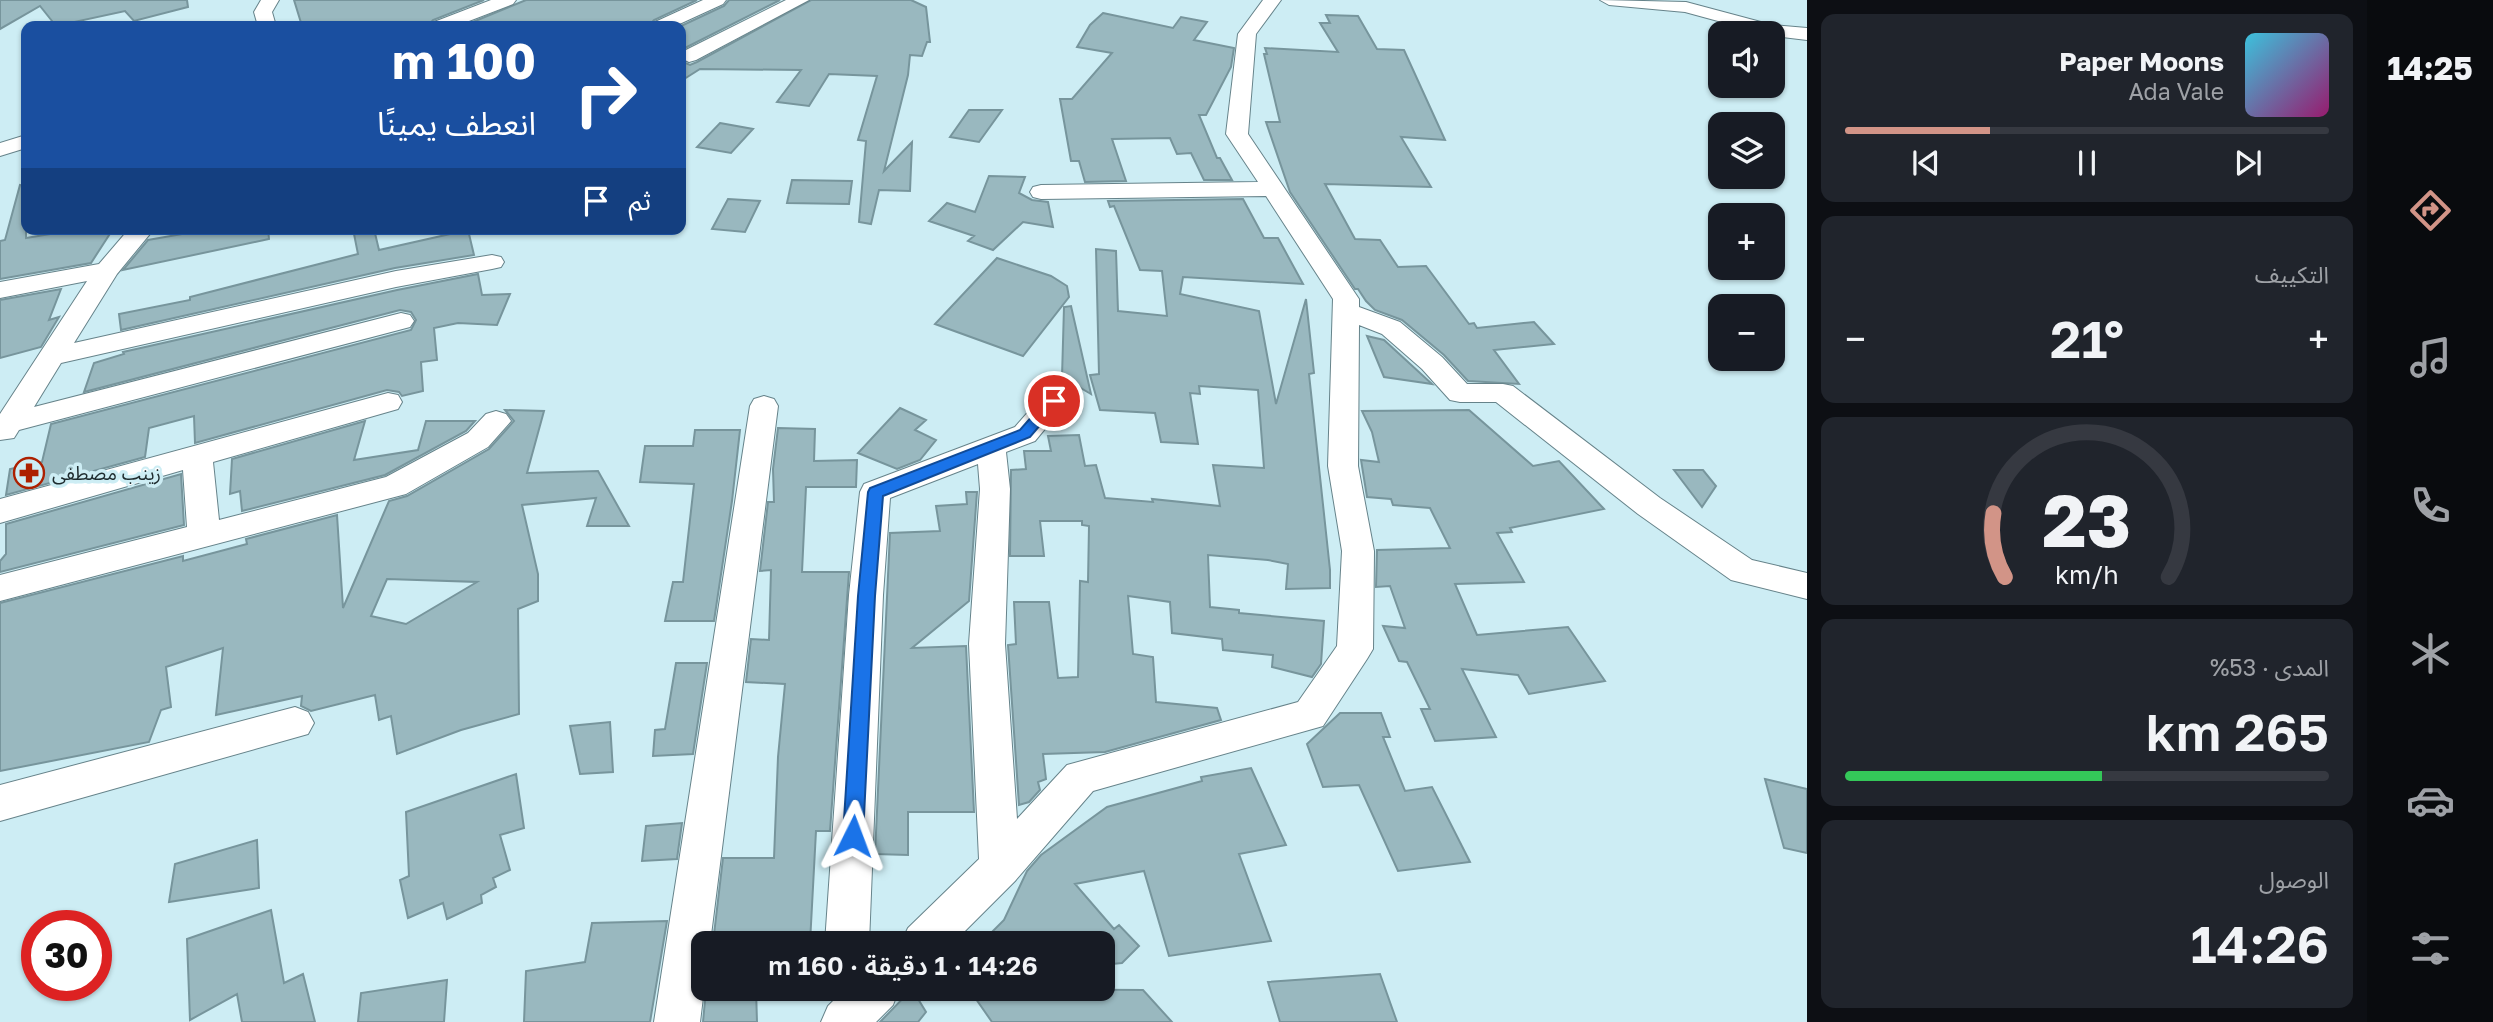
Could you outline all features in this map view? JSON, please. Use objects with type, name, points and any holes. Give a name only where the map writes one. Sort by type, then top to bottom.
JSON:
[{"type":"street","points":[[266,21],[263,12],[270,0]]},
{"type":"street","points":[[671,21],[717,0]]},
{"type":"street","points":[[689,56],[800,0]]},
{"type":"street","points":[[935,931],[999,867],[1081,777],[1310,715],[1355,649],[1358,551],[1343,466],[1346,299],[1237,134],[1247,34],[1272,0]]},
{"type":"street","points":[[1609,0],[1686,7],[1771,30],[1807,34]]},
{"type":"street","points":[[453,21],[500,3]]},
{"type":"street","points":[[486,21],[500,3]]},
{"type":"street","points":[[0,150],[21,143]]},
{"type":"street","points":[[1041,192],[1272,189]]},
{"type":"street","points":[[5,431],[107,270],[137,235]]},
{"type":"street","points":[[51,357],[396,279],[492,262]]},
{"type":"street","points":[[0,290],[107,270]]},
{"type":"street","points":[[1344,311],[1391,328],[1432,363],[1460,393],[1503,393],[1649,506],[1743,570],[1807,586]]},
{"type":"street","points":[[5,431],[401,321]]},
{"type":"street","points":[[848,931],[866,596],[875,492],[1025,434],[1054,401]]},
{"type":"street","points":[[0,511],[388,402]]},
{"type":"street","points":[[677,1022],[764,406]]},
{"type":"street","points":[[0,588],[395,486],[478,440],[496,421]]},
{"type":"street","points":[[990,447],[995,489],[987,644],[999,867]]},
{"type":"street","points":[[197,456],[204,534]]},
{"type":"street","points":[[0,803],[295,723]]},
{"type":"street","points":[[843,1022],[844,1001]]},
{"type":"street","points":[[843,1022],[865,1001]]},
{"type":"building","points":[[0,0],[187,0],[188,7],[134,21],[125,11],[79,21],[52,21],[40,6],[0,29]]},
{"type":"building","points":[[294,0],[484,0],[432,21],[300,21]]},
{"type":"building","points":[[526,0],[697,0],[653,21],[475,21]]},
{"type":"building","points":[[729,0],[780,0],[686,47],[686,24],[724,6]]},
{"type":"building","points":[[811,0],[911,0],[926,7],[930,42],[927,42],[922,56],[910,55],[908,75],[884,171],[912,142],[910,191],[879,190],[871,224],[859,222],[866,141],[858,140],[877,76],[829,74],[809,106],[777,102],[801,70],[700,69],[686,78],[686,63],[690,65]]},
{"type":"building","points":[[1103,13],[1173,28],[1181,17],[1207,22],[1194,40],[1234,48],[1231,67],[1206,115],[1199,115],[1217,158],[1220,158],[1232,180],[1204,180],[1191,153],[1177,154],[1170,138],[1112,139],[1126,181],[1085,182],[1079,161],[1071,161],[1060,99],[1072,99],[1112,53],[1077,47],[1090,25]]},
{"type":"building","points":[[1326,15],[1358,16],[1377,49],[1404,50],[1445,140],[1401,137],[1431,187],[1325,184],[1355,239],[1380,240],[1398,267],[1426,266],[1469,324],[1474,323],[1477,328],[1534,322],[1554,344],[1494,350],[1519,384],[1468,381],[1444,355],[1402,320],[1375,310],[1358,289],[1355,289],[1290,192],[1266,122],[1280,122],[1264,54],[1267,54],[1265,48],[1338,52],[1320,23],[1330,23]]},
{"type":"building","points":[[969,110],[1002,110],[979,142],[950,137]]},
{"type":"building","points":[[720,123],[753,129],[731,153],[697,147]]},
{"type":"building","points":[[989,176],[1025,177],[1019,193],[1032,200],[1048,202],[1053,227],[1023,222],[993,250],[968,241],[974,236],[929,221],[947,203],[975,212]]},
{"type":"building","points":[[792,180],[852,181],[849,204],[787,203]]},
{"type":"building","points":[[20,185],[21,235],[26,235],[26,238],[44,235],[109,235],[91,263],[0,279],[0,241],[5,240]]},
{"type":"building","points":[[728,199],[760,201],[745,232],[712,229]]},
{"type":"building","points":[[1243,199],[1264,238],[1278,238],[1303,284],[1183,277],[1180,294],[1259,311],[1276,404],[1306,299],[1314,373],[1309,374],[1330,588],[1286,589],[1288,564],[1208,555],[1210,607],[1239,610],[1239,613],[1324,621],[1321,664],[1312,677],[1272,667],[1273,655],[1223,650],[1222,639],[1172,633],[1170,602],[1128,596],[1133,654],[1153,657],[1156,702],[1217,708],[1221,720],[1105,752],[1043,754],[1046,779],[1038,782],[1040,790],[1029,802],[1019,805],[1008,645],[1016,644],[1014,602],[1049,602],[1058,678],[1078,677],[1080,581],[1088,582],[1089,526],[1082,525],[1082,521],[1040,521],[1044,556],[1010,556],[1011,470],[1026,469],[1024,451],[1051,451],[1048,436],[1079,435],[1085,466],[1096,465],[1105,498],[1153,502],[1152,499],[1220,506],[1213,465],[1264,468],[1258,390],[1199,386],[1200,394],[1190,393],[1198,444],[1161,442],[1155,413],[1100,410],[1090,375],[1099,374],[1096,249],[1116,251],[1118,311],[1167,316],[1162,271],[1140,270],[1114,206],[1110,207],[1108,201]]},
{"type":"building","points":[[177,235],[269,235],[269,239],[123,270],[148,240]]},
{"type":"building","points":[[354,235],[375,235],[379,250],[446,235],[469,235],[474,255],[395,268],[121,330],[119,314],[190,300],[190,297],[358,254]]},
{"type":"building","points":[[997,258],[1051,276],[1067,286],[1069,297],[1023,356],[935,324]]},
{"type":"building","points":[[478,274],[482,295],[510,294],[497,325],[458,323],[434,328],[437,360],[421,362],[423,391],[402,396],[399,392],[387,390],[195,443],[194,416],[149,428],[145,457],[6,495],[10,469],[42,462],[51,424],[411,330],[416,320],[411,312],[400,310],[84,392],[94,363],[124,354],[123,352]]},
{"type":"building","points":[[61,289],[49,320],[59,317],[41,347],[0,358],[0,300]]},
{"type":"building","points":[[1071,306],[1091,394],[1062,377],[1064,307]]},
{"type":"building","points":[[1367,336],[1384,340],[1432,384],[1384,377]]},
{"type":"building","points":[[900,408],[926,420],[915,430],[936,440],[920,460],[897,469],[858,453]]},
{"type":"building","points":[[505,410],[544,411],[527,473],[598,471],[629,526],[587,526],[596,498],[522,505],[538,574],[538,601],[518,609],[519,714],[461,730],[397,754],[391,716],[379,720],[375,695],[311,711],[301,706],[302,696],[216,715],[223,648],[166,667],[171,707],[161,710],[149,742],[0,771],[0,603],[183,556],[183,561],[247,544],[246,539],[337,515],[343,608],[389,501],[407,496],[489,449],[514,421]],"holes":[[[387,579],[477,582],[406,624],[371,616]]]},
{"type":"building","points":[[1469,410],[1533,466],[1559,461],[1604,509],[1510,528],[1512,532],[1497,533],[1524,582],[1455,584],[1477,635],[1568,627],[1605,681],[1529,694],[1518,675],[1462,669],[1496,737],[1435,741],[1421,709],[1430,709],[1407,662],[1399,661],[1383,626],[1405,628],[1390,586],[1376,587],[1377,550],[1450,548],[1430,508],[1393,505],[1391,499],[1367,497],[1361,460],[1379,462],[1372,432],[1362,411]]},
{"type":"building","points":[[365,421],[354,460],[418,450],[426,421],[475,421],[466,431],[385,475],[242,511],[240,491],[230,494],[232,459]]},
{"type":"building","points":[[778,428],[815,429],[814,461],[857,460],[856,487],[806,487],[802,572],[849,572],[830,831],[816,831],[811,931],[714,931],[723,858],[774,858],[778,757],[785,684],[746,682],[751,639],[769,640],[771,570],[760,571],[768,502],[774,502],[773,469]]},
{"type":"building","points":[[695,430],[740,430],[714,621],[665,621],[673,582],[683,582],[694,484],[640,482],[645,446],[693,446]]},
{"type":"building","points":[[1674,470],[1703,470],[1716,486],[1702,507]]},
{"type":"building","points":[[181,474],[184,525],[0,572],[0,561],[6,554],[6,524]]},
{"type":"building","points":[[966,492],[977,492],[969,601],[912,648],[966,646],[974,812],[908,812],[908,855],[875,854],[890,533],[940,531],[936,506],[967,504]]},
{"type":"building","points":[[676,663],[707,663],[693,754],[653,756],[655,730],[665,729]]},
{"type":"building","points":[[1340,713],[1381,713],[1390,737],[1383,737],[1405,791],[1432,787],[1470,862],[1398,871],[1359,785],[1323,787],[1307,744]]},
{"type":"building","points":[[610,722],[613,772],[580,774],[570,726]]},
{"type":"building","points":[[1251,768],[1286,845],[1239,854],[1271,941],[1169,956],[1144,871],[1075,884],[1114,929],[1119,925],[1139,946],[1122,963],[1115,964],[1115,931],[993,931],[1004,920],[1027,871],[1041,855],[1107,807],[1202,781],[1201,777]]},
{"type":"building","points":[[516,774],[524,828],[500,835],[510,870],[493,878],[496,887],[481,895],[482,903],[447,919],[443,903],[408,918],[400,880],[409,876],[406,812]]},
{"type":"building","points":[[1765,779],[1807,789],[1807,853],[1784,848]]},
{"type":"building","points":[[682,823],[677,859],[642,861],[646,826]]},
{"type":"building","points":[[257,840],[259,888],[169,902],[175,864]]},
{"type":"building","points":[[271,910],[284,983],[303,974],[315,1022],[242,1022],[237,994],[190,1020],[187,939]]},
{"type":"building","points":[[667,921],[650,1022],[524,1022],[526,971],[585,962],[592,923]]},
{"type":"building","points":[[1380,974],[1397,1022],[1280,1022],[1268,982]]},
{"type":"building","points":[[447,980],[444,1022],[358,1022],[361,993]]},
{"type":"building","points":[[1115,990],[1143,990],[1172,1022],[992,1022],[977,1001],[1115,1001]]},
{"type":"building","points":[[705,1001],[756,1001],[757,1022],[703,1022]]},
{"type":"building","points":[[900,1001],[919,1001],[926,1012],[918,1022],[880,1022]]},
{"type":"place","name":"زينب مصطفى","points":[[29,473]]},
{"type":"route","points":[[853,836],[866,596],[875,492],[1025,434],[1054,401]]}]
